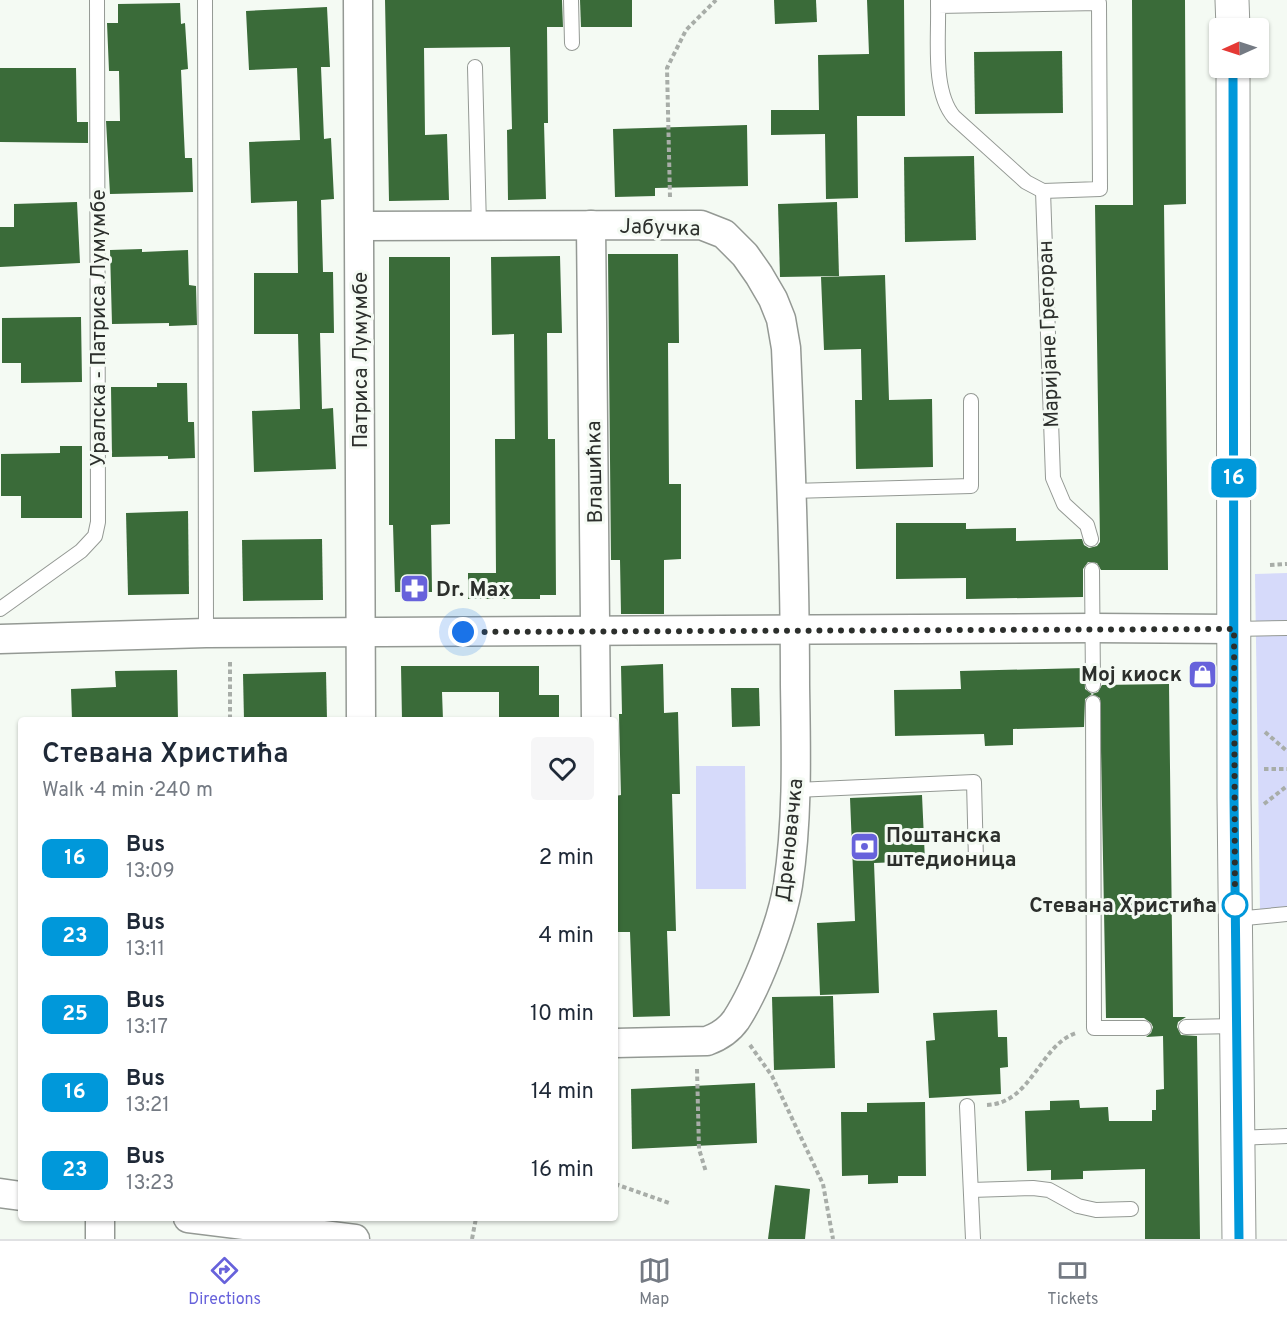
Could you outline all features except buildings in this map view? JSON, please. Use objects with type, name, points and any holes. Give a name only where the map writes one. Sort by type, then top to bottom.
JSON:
[{"type":"street","name":"Патриса Лумумбе","points":[[358,0],[361,226],[361,717]]},
{"type":"street","points":[[1232,0],[1233,18]]},
{"type":"street","points":[[1233,78],[1235,919],[1239,1239]]},
{"type":"street","name":"Влашићка","points":[[591,225],[597,717]]},
{"type":"street","name":"Јабучка","points":[[361,226],[701,225],[724,234],[745,255],[773,299],[781,319],[786,348],[795,630]]},
{"type":"street","points":[[0,639],[206,633],[1234,629]]},
{"type":"street","name":"Дреновачка","points":[[618,1043],[707,1041],[716,1038],[735,1021],[764,962],[788,886],[796,790],[795,630]]},
{"type":"street","points":[[0,1193],[18,1196]]},
{"type":"street","points":[[100,1221],[100,1239]]},
{"type":"street","points":[[212,1221],[355,1239]]},
{"type":"street","points":[[364,1221],[365,1239]]},
{"type":"lane","name":"Уралска - Патриса Лумумбе","points":[[0,609],[81,551],[95,536],[98,522],[97,0]]},
{"type":"lane","points":[[205,0],[206,633]]},
{"type":"lane","points":[[571,0],[572,43]]},
{"type":"lane","points":[[938,3],[1099,3],[1100,189],[1043,191],[1026,182],[960,123],[944,105],[940,88],[938,3]]},
{"type":"lane","points":[[475,68],[479,226]]},
{"type":"lane","name":"Маријане Грегоран","points":[[1043,191],[1053,478],[1064,504],[1087,525],[1091,539]]},
{"type":"lane","points":[[792,491],[971,486],[971,401]]},
{"type":"lane","points":[[1092,570],[1093,685]]},
{"type":"lane","points":[[1234,629],[1287,628]]},
{"type":"lane","points":[[1093,703],[1094,1028],[1144,1028]]},
{"type":"lane","points":[[796,790],[974,782],[976,861]]},
{"type":"lane","points":[[1235,919],[1287,914]]},
{"type":"lane","points":[[1186,1027],[1236,1026]]},
{"type":"lane","points":[[967,1106],[973,1239]]},
{"type":"lane","points":[[1238,1138],[1287,1136]]},
{"type":"lane","points":[[971,1190],[1033,1188],[1049,1190],[1078,1206],[1096,1210],[1131,1209]]},
{"type":"path","points":[[670,225],[667,68],[686,30],[716,0]]},
{"type":"path","points":[[1270,565],[1287,564]]},
{"type":"path","points":[[230,663],[231,717]]},
{"type":"path","points":[[1256,725],[1287,751]]},
{"type":"path","points":[[1256,769],[1287,769]]},
{"type":"path","points":[[1256,810],[1287,786]]},
{"type":"path","points":[[967,1106],[996,1105],[1014,1097],[1050,1054],[1072,1035],[1094,1028]]},
{"type":"path","points":[[747,1041],[772,1076],[823,1184],[833,1239]]},
{"type":"path","points":[[697,1063],[699,1149],[706,1172]]},
{"type":"path","points":[[618,1185],[669,1203]]},
{"type":"path","points":[[472,1239],[475,1221]]},
{"type":"shaded area","points":[[1287,573],[1287,910],[1260,912],[1255,574]]},
{"type":"shaded area","points":[[696,766],[745,766],[746,889],[696,889]]},
{"type":"bus line","name":"16","points":[[1233,78],[1234,798],[1239,1239]]},
{"type":"place","name":"Dr. Max","points":[[415,589]]},
{"type":"place","name":"Мој киоск","points":[[1203,674]]},
{"type":"place","name":"Поштанска штедионица","points":[[865,847]]},
{"type":"place","name":"Стевана Христића","points":[[1235,905]]},
{"type":"route","points":[[463,632],[1234,629],[1235,905]]}]
